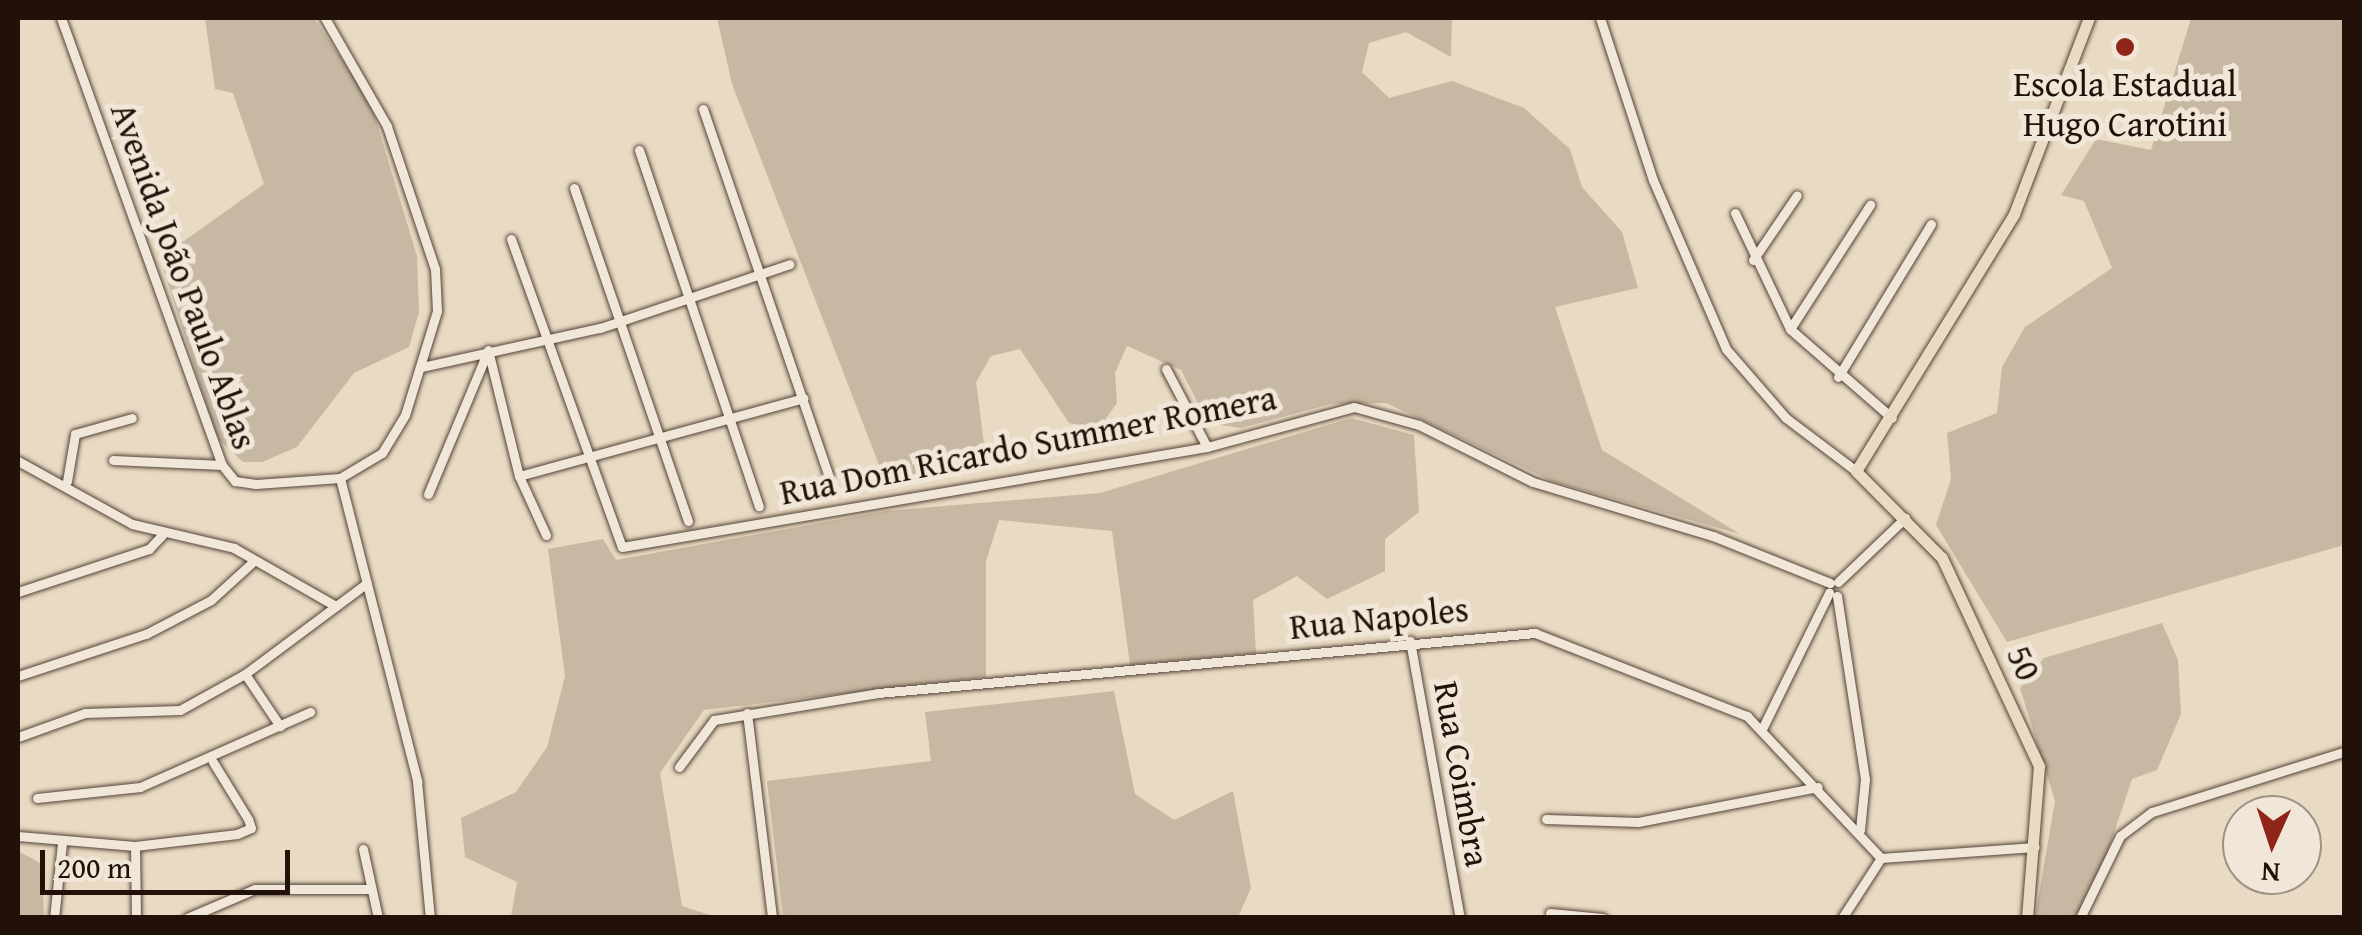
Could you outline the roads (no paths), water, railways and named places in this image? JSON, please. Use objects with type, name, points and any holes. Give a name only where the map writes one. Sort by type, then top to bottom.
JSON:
[{"type":"main road","points":[[1856,472],[1892,418],[2037,168],[2089,18]]},
{"type":"main road","name":"50","points":[[1856,472],[1905,518],[1963,592],[2039,766],[2026,918]]},
{"type":"street","name":"Avenida João Paulo Ablas","points":[[61,18],[222,465],[242,484],[340,478]]},
{"type":"street","points":[[325,18],[388,126],[435,270],[437,311],[422,367],[382,453],[340,478],[417,781],[430,918]]},
{"type":"street","points":[[1600,18],[1653,180],[1726,349],[1786,418],[1856,472]]},
{"type":"street","points":[[703,109],[765,272],[828,475]]},
{"type":"street","points":[[639,150],[692,297],[759,506]]},
{"type":"street","points":[[574,188],[626,319],[688,521]]},
{"type":"street","points":[[1753,260],[1797,194]]},
{"type":"street","points":[[1790,330],[1870,205]]},
{"type":"street","points":[[1735,213],[1753,260],[1790,330],[1838,377],[1892,418]]},
{"type":"street","points":[[1838,377],[1931,224]]},
{"type":"street","points":[[511,238],[593,460]]},
{"type":"street","points":[[422,367],[626,319],[790,264]]},
{"type":"street","points":[[488,350],[520,476],[546,535]]},
{"type":"street","points":[[428,494],[488,350]]},
{"type":"street","points":[[1166,369],[1207,448]]},
{"type":"street","points":[[520,476],[593,460],[804,398]]},
{"type":"street","name":"Rua Dom Ricardo Summer Romera","points":[[593,460],[622,547],[1207,448],[1371,408],[1534,482],[1726,540],[1834,589]]},
{"type":"street","points":[[67,480],[75,434],[132,418]]},
{"type":"street","points":[[113,460],[222,465]]},
{"type":"street","points":[[18,462],[67,480],[112,514],[162,535],[255,560],[334,606]]},
{"type":"street","points":[[1762,729],[1834,589],[1905,518]]},
{"type":"street","points":[[18,592],[148,548],[162,535]]},
{"type":"street","points":[[18,676],[146,634],[211,600],[255,560]]},
{"type":"street","points":[[18,738],[84,713],[180,710],[245,674],[366,582]]},
{"type":"street","points":[[1834,589],[1865,778],[1860,830]]},
{"type":"street","name":"Rua Napoles","points":[[679,767],[708,723],[747,713],[1410,641],[1535,632],[1708,697],[1762,729],[1860,830],[1881,858]]},
{"type":"street","name":"Rua Coimbra","points":[[1410,641],[1460,918]]},
{"type":"street","points":[[245,674],[280,726]]},
{"type":"street","points":[[37,798],[108,795],[213,762],[310,712]]},
{"type":"street","points":[[747,713],[772,918]]},
{"type":"street","points":[[2080,918],[2120,836],[2152,812],[2344,752]]},
{"type":"street","points":[[18,836],[62,843],[134,846],[251,828],[213,762]]},
{"type":"street","points":[[1546,819],[1638,822],[1818,787]]},
{"type":"street","points":[[54,918],[62,843]]},
{"type":"street","points":[[134,846],[136,918]]},
{"type":"street","points":[[1842,918],[1881,858],[2035,847]]},
{"type":"street","points":[[363,849],[378,918]]},
{"type":"street","points":[[187,918],[255,888],[370,889]]},
{"type":"street","points":[[1550,913],[1602,918]]},
{"type":"place","name":"Escola Estadual Hugo Carotini","points":[[2125,47]]}]
